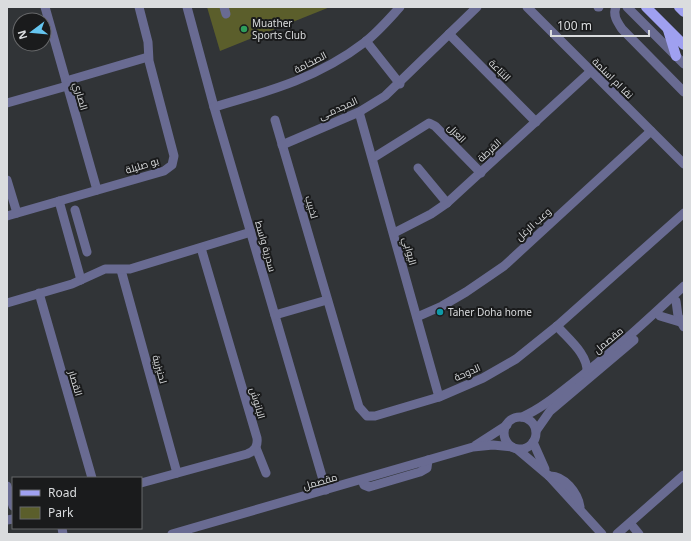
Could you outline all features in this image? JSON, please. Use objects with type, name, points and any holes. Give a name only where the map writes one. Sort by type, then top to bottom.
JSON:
[{"type":"main road","points":[[646,7],[684,45]]},
{"type":"main road","points":[[679,7],[684,12]]},
{"type":"main road","points":[[668,30],[676,56]]},
{"type":"street","name":"الصاري","points":[[45,7],[97,190]]},
{"type":"street","name":"بو صليلة","points":[[7,216],[164,170],[172,166],[174,161],[148,57],[148,42],[139,7]]},
{"type":"street","name":"سدرية واسط","points":[[188,7],[214,107],[326,490]]},
{"type":"street","name":"الصخامة","points":[[214,107],[266,93],[302,80],[332,64],[366,41],[400,7]]},
{"type":"street","name":"المجدمـى","points":[[282,145],[359,112],[384,96],[400,84],[477,7]]},
{"type":"street","name":"نقا ام اسلمة","points":[[527,7],[684,164]]},
{"type":"street","points":[[616,7],[614,11],[622,29],[684,92]]},
{"type":"street","points":[[627,7],[684,64]]},
{"type":"street","name":"النبّاعة","points":[[449,34],[536,122]]},
{"type":"street","points":[[366,41],[400,84]]},
{"type":"street","points":[[7,103],[148,57]]},
{"type":"street","name":"القرطة","points":[[394,234],[427,217],[447,203],[591,71]]},
{"type":"street","name":"اليوابي","points":[[359,112],[439,397]]},
{"type":"street","name":"لخبيب","points":[[275,120],[359,407],[363,414],[375,416]]},
{"type":"street","name":"العزل","points":[[373,158],[430,123],[435,126],[481,173]]},
{"type":"street","name":"وعب الرغل","points":[[417,317],[442,306],[466,292],[504,266],[651,131]]},
{"type":"street","points":[[418,168],[447,203]]},
{"type":"street","points":[[7,180],[16,213]]},
{"type":"street","points":[[59,201],[81,280]]},
{"type":"street","points":[[75,210],[87,252]]},
{"type":"street","name":"الدوحة","points":[[375,416],[439,397],[483,378],[516,359],[557,326],[684,213]]},
{"type":"street","points":[[69,235],[81,231]]},
{"type":"street","points":[[7,303],[81,280],[105,269],[130,269],[251,232]]},
{"type":"street","name":"البانوش","points":[[201,248],[257,438],[256,448],[266,474]]},
{"type":"street","name":"لحنيزبية","points":[[121,270],[178,473]]},
{"type":"street","name":"مقصمل","points":[[522,417],[537,410],[587,372],[632,334],[684,286]]},
{"type":"street","name":"القصار","points":[[39,293],[92,477]]},
{"type":"street","name":"مقصمل","points":[[536,431],[550,411],[617,356],[684,294]]},
{"type":"street","points":[[275,315],[327,300]]},
{"type":"street","points":[[676,301],[682,325]]},
{"type":"street","points":[[660,316],[682,325]]},
{"type":"street","points":[[557,326],[584,357],[587,364],[587,372]]},
{"type":"street","points":[[584,357],[591,361],[599,362]]},
{"type":"street","points":[[515,448],[529,447],[533,442],[536,431],[531,422],[522,417],[516,418],[507,425],[505,437],[515,448],[549,476],[602,534]]},
{"type":"street","name":"مقصمل","points":[[473,447],[507,425]]},
{"type":"street","points":[[533,442],[549,476]]},
{"type":"street","name":"مقصمل","points":[[172,534],[195,531],[326,490],[473,447],[493,445],[515,448]]},
{"type":"street","points":[[142,483],[247,454],[256,448]]},
{"type":"street","points":[[617,534],[684,475]]},
{"type":"street","points":[[7,486],[12,503]]},
{"type":"street","points":[[630,523],[640,534]]},
{"type":"green space","name":"Muather Sports Club","points":[[207,7],[330,7],[220,51]]},
{"type":"place","name":"Muather Sports Club","points":[[244,29]]},
{"type":"place","name":"Taher Doha home","points":[[440,312]]}]
